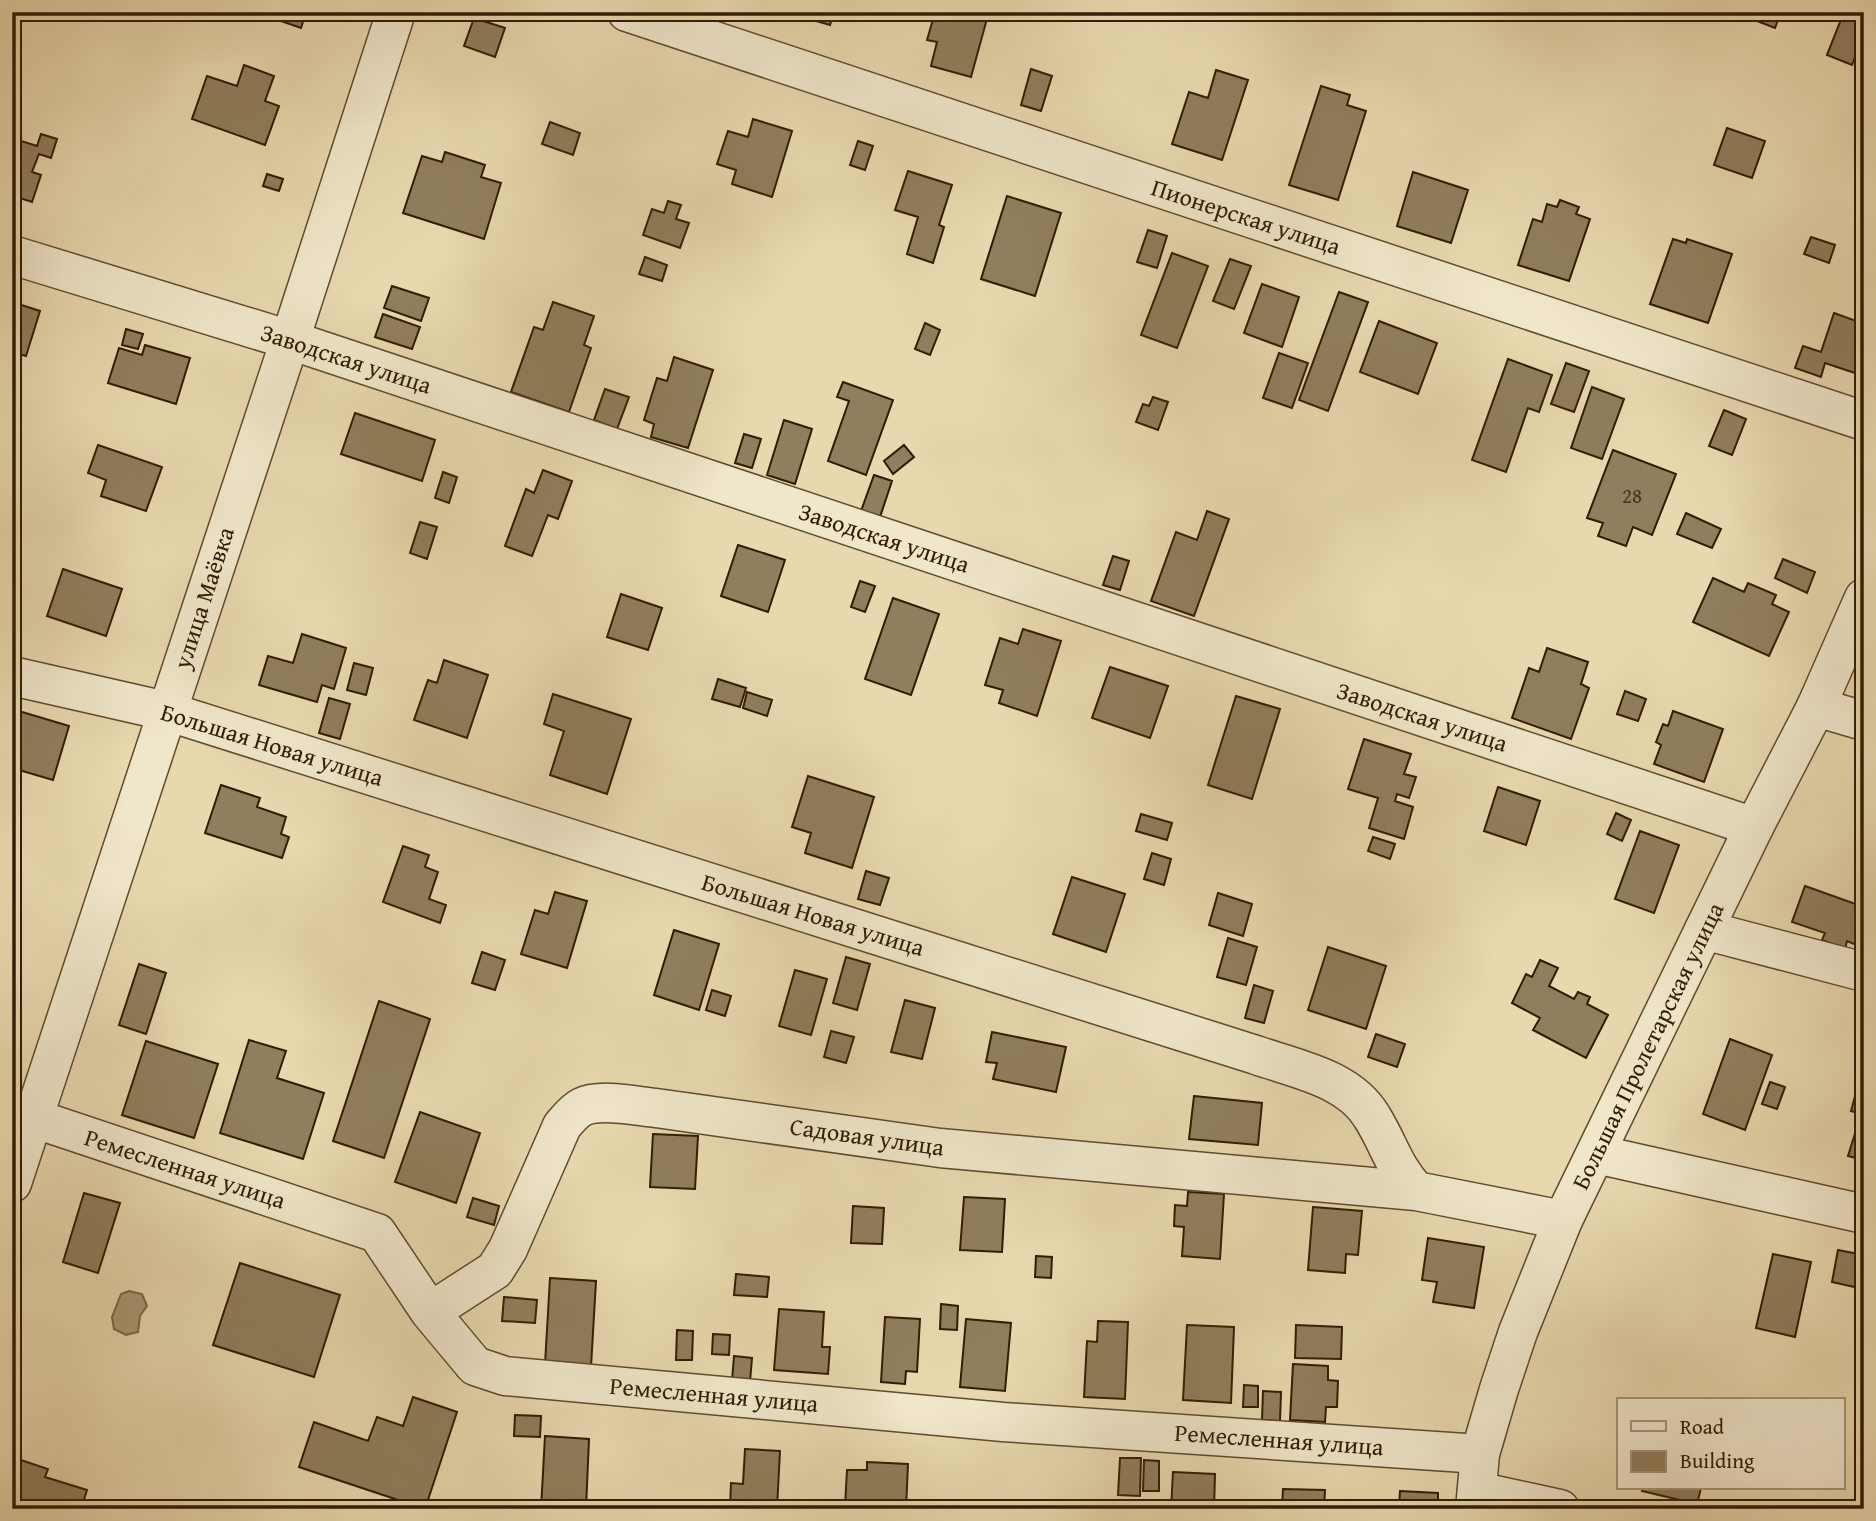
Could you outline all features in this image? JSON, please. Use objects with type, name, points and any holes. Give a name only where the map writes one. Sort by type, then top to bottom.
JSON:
[{"type":"street","name":"улица Маёвка","points":[[12,1183],[23,1115],[166,711],[396,12]]},
{"type":"street","name":"Пионерская улица","points":[[628,12],[1864,421]]},
{"type":"street","name":"Заводская улица","points":[[12,255],[290,340],[1754,827]]},
{"type":"street","name":"Большая Пролетарская улица","points":[[1478,1484],[1518,1332],[1563,1220],[1754,827],[1816,707],[1864,598]]},
{"type":"street","name":"Большая Новая улица","points":[[12,677],[166,711],[1191,1034],[1341,1085],[1358,1099],[1372,1116],[1400,1173],[1416,1191]]},
{"type":"street","points":[[1816,707],[1864,721]]},
{"type":"street","points":[[1704,930],[1864,972]]},
{"type":"street","name":"Садовая улица","points":[[430,1312],[495,1270],[508,1250],[562,1126],[584,1105],[609,1103],[656,1108],[940,1148],[1416,1191]]},
{"type":"street","name":"Ремесленная улица","points":[[23,1115],[377,1233],[430,1312],[475,1366],[505,1376],[1003,1422],[1478,1484],[1560,1509]]},
{"type":"street","points":[[1596,1153],[1864,1214]]},
{"type":"street","points":[[1416,1191],[1563,1220]]},
{"type":"shaded area","points":[[129,1291],[142,1294],[147,1306],[140,1316],[138,1332],[126,1335],[114,1329],[112,1317],[121,1294]]},
{"type":"building","points":[[255,12],[306,12],[301,28]]},
{"type":"building","points":[[800,12],[834,12],[830,25],[799,16]]},
{"type":"building","points":[[945,12],[977,12],[988,15],[971,77],[931,66],[937,42],[927,40],[934,16],[943,19]]},
{"type":"building","points":[[1734,12],[1781,12],[1775,28]]},
{"type":"building","points":[[1844,12],[1864,12],[1864,43],[1861,42],[1852,65],[1827,55]]},
{"type":"building","points":[[474,18],[505,28],[495,57],[464,46]]},
{"type":"building","points":[[244,65],[274,76],[265,101],[279,106],[265,145],[192,119],[207,76],[237,86]]},
{"type":"building","points":[[1031,69],[1052,76],[1041,111],[1021,105]]},
{"type":"building","points":[[1216,70],[1248,80],[1222,160],[1172,144],[1189,92],[1208,98]]},
{"type":"building","points":[[1321,86],[1350,95],[1347,105],[1366,111],[1338,200],[1289,185]]},
{"type":"building","points":[[753,119],[792,131],[772,197],[732,184],[736,170],[717,164],[728,131],[748,137]]},
{"type":"building","points":[[550,122],[580,133],[573,155],[542,144]]},
{"type":"building","points":[[1727,128],[1765,141],[1752,178],[1714,165]]},
{"type":"building","points":[[41,134],[57,139],[51,158],[39,154],[32,172],[41,175],[32,202],[20,198],[12,220],[12,138],[37,146]]},
{"type":"building","points":[[858,141],[873,146],[865,170],[850,165]]},
{"type":"building","points":[[445,152],[485,165],[481,177],[501,183],[484,239],[403,213],[422,156],[442,162]]},
{"type":"building","points":[[908,171],[952,185],[939,225],[944,227],[933,263],[907,254],[918,217],[895,210]]},
{"type":"building","points":[[1413,172],[1468,190],[1451,243],[1397,226]]},
{"type":"building","points":[[267,174],[283,179],[279,191],[263,186]]},
{"type":"building","points":[[1007,196],[1061,213],[1035,296],[981,279]]},
{"type":"building","points":[[1560,200],[1579,207],[1576,214],[1590,219],[1569,281],[1518,265],[1533,219],[1542,222],[1547,204],[1557,207]]},
{"type":"building","points":[[668,201],[681,205],[676,219],[689,223],[680,248],[643,235],[652,209],[664,213]]},
{"type":"building","points":[[1148,230],[1167,236],[1157,268],[1137,262]]},
{"type":"building","points":[[1811,237],[1835,245],[1829,263],[1804,254]]},
{"type":"building","points":[[1673,239],[1686,243],[1687,239],[1732,254],[1708,323],[1650,304]]},
{"type":"building","points":[[1172,253],[1208,266],[1177,348],[1141,335]]},
{"type":"building","points":[[645,257],[667,265],[662,281],[639,274]]},
{"type":"building","points":[[1230,259],[1251,266],[1234,309],[1213,301]]},
{"type":"building","points":[[1262,284],[1299,297],[1282,347],[1244,333]]},
{"type":"building","points":[[392,286],[429,298],[421,321],[384,308]]},
{"type":"building","points":[[1339,292],[1368,302],[1328,411],[1299,400]]},
{"type":"building","points":[[12,302],[40,311],[26,356],[12,352]]},
{"type":"building","points":[[553,302],[594,316],[584,345],[591,348],[569,412],[511,392],[534,327],[543,330]]},
{"type":"building","points":[[1834,313],[1862,323],[1860,329],[1864,330],[1864,376],[1825,363],[1821,377],[1795,368],[1803,346],[1821,352]]},
{"type":"building","points":[[383,314],[420,327],[412,349],[375,337]]},
{"type":"building","points":[[1379,321],[1437,343],[1418,394],[1360,372]]},
{"type":"building","points":[[925,323],[940,330],[930,355],[915,349]]},
{"type":"building","points":[[126,329],[143,334],[138,349],[122,345]]},
{"type":"building","points":[[145,345],[190,358],[176,404],[108,383],[119,348],[142,355]]},
{"type":"building","points":[[1279,353],[1308,363],[1292,408],[1263,398]]},
{"type":"building","points":[[674,357],[713,370],[688,448],[651,437],[654,424],[644,420],[657,378],[667,381]]},
{"type":"building","points":[[1508,359],[1552,375],[1539,412],[1528,408],[1506,472],[1472,460]]},
{"type":"building","points":[[1566,363],[1589,371],[1574,412],[1551,404]]},
{"type":"building","points":[[843,382],[893,400],[866,475],[828,461],[849,401],[837,397]]},
{"type":"building","points":[[1592,387],[1624,399],[1602,459],[1571,448]]},
{"type":"building","points":[[605,389],[629,397],[617,429],[594,420]]},
{"type":"building","points":[[1153,397],[1168,402],[1158,430],[1136,422],[1143,404],[1149,406]]},
{"type":"building","points":[[1724,410],[1746,419],[1732,455],[1709,446]]},
{"type":"building","points":[[355,413],[435,440],[422,481],[341,454]]},
{"type":"building","points":[[784,420],[812,429],[795,484],[767,475]]},
{"type":"building","points":[[744,434],[761,439],[752,468],[735,463]]},
{"type":"building","points":[[98,445],[162,467],[146,511],[101,496],[106,480],[88,473]]},
{"type":"building","points":[[904,445],[914,457],[893,474],[884,461]]},
{"type":"building","points":[[1613,450],[1676,474],[1652,535],[1633,527],[1626,546],[1598,536],[1603,523],[1587,518]]},
{"type":"building","points":[[543,470],[572,481],[558,519],[548,515],[532,556],[505,546],[526,489],[534,493]]},
{"type":"building","points":[[443,472],[457,477],[449,503],[435,498]]},
{"type":"building","points":[[874,475],[892,481],[880,517],[861,511]]},
{"type":"building","points":[[1207,511],[1229,519],[1194,616],[1151,601],[1176,532],[1197,540]]},
{"type":"building","points":[[1686,513],[1721,529],[1712,548],[1677,534]]},
{"type":"building","points":[[420,522],[437,527],[427,559],[410,553]]},
{"type":"building","points":[[738,545],[785,560],[768,612],[721,596]]},
{"type":"building","points":[[1113,556],[1129,561],[1120,590],[1103,585]]},
{"type":"building","points":[[1783,559],[1815,572],[1807,593],[1775,578]]},
{"type":"building","points":[[63,569],[122,589],[106,636],[47,616]]},
{"type":"building","points":[[1713,578],[1744,592],[1748,583],[1776,595],[1772,604],[1789,612],[1769,656],[1693,622]]},
{"type":"building","points":[[860,581],[875,586],[865,612],[851,607]]},
{"type":"building","points":[[621,594],[662,608],[648,650],[607,637]]},
{"type":"building","points":[[893,598],[939,614],[911,695],[865,679]]},
{"type":"building","points":[[1023,629],[1061,641],[1037,716],[999,703],[1003,690],[985,685],[1000,638],[1018,644]]},
{"type":"building","points":[[302,634],[346,648],[334,689],[322,685],[317,702],[259,685],[268,656],[293,663]]},
{"type":"building","points":[[1547,648],[1588,662],[1581,684],[1589,688],[1571,739],[1512,718],[1529,668],[1539,672]]},
{"type":"building","points":[[444,660],[488,675],[467,738],[414,720],[428,680],[437,683]]},
{"type":"building","points":[[354,663],[373,668],[366,695],[347,690]]},
{"type":"building","points":[[1110,667],[1168,686],[1150,738],[1092,718]]},
{"type":"building","points":[[718,679],[746,688],[740,707],[712,699]]},
{"type":"building","points":[[1625,691],[1646,699],[1638,721],[1617,714]]},
{"type":"building","points":[[747,692],[772,700],[767,716],[743,708]]},
{"type":"building","points":[[553,694],[631,719],[607,794],[550,775],[564,731],[544,724]]},
{"type":"building","points":[[1236,696],[1280,709],[1252,799],[1208,785]]},
{"type":"building","points":[[329,698],[350,704],[340,739],[319,733]]},
{"type":"building","points":[[12,709],[69,726],[53,780],[12,768]]},
{"type":"building","points":[[1673,711],[1723,729],[1704,782],[1654,764],[1661,745],[1656,742],[1663,724],[1668,726]]},
{"type":"building","points":[[1364,739],[1411,754],[1404,774],[1416,777],[1409,798],[1397,794],[1395,801],[1413,807],[1404,839],[1369,828],[1378,798],[1348,789]]},
{"type":"building","points":[[808,776],[874,797],[852,868],[805,853],[811,833],[792,827]]},
{"type":"building","points":[[221,785],[260,798],[257,807],[286,817],[281,834],[289,837],[282,858],[205,833]]},
{"type":"building","points":[[1498,787],[1540,801],[1526,845],[1484,831]]},
{"type":"building","points":[[1616,813],[1631,820],[1622,841],[1607,834]]},
{"type":"building","points":[[1141,814],[1172,823],[1167,840],[1136,831]]},
{"type":"building","points":[[1640,831],[1679,845],[1654,913],[1615,899]]},
{"type":"building","points":[[1373,837],[1395,844],[1390,859],[1368,851]]},
{"type":"building","points":[[403,846],[429,855],[425,867],[438,872],[429,899],[446,905],[440,923],[383,902]]},
{"type":"building","points":[[1152,853],[1171,859],[1164,885],[1144,879]]},
{"type":"building","points":[[866,871],[889,878],[880,905],[858,899]]},
{"type":"building","points":[[1072,877],[1125,894],[1106,952],[1053,934]]},
{"type":"building","points":[[1805,886],[1864,907],[1864,948],[1847,941],[1845,949],[1822,940],[1825,933],[1792,922]]},
{"type":"building","points":[[555,892],[587,901],[567,968],[521,954],[535,910],[548,914]]},
{"type":"building","points":[[1218,893],[1252,904],[1243,936],[1209,925]]},
{"type":"building","points":[[674,930],[719,944],[699,1010],[654,995]]},
{"type":"building","points":[[1228,938],[1257,947],[1246,985],[1217,977]]},
{"type":"building","points":[[1328,947],[1386,966],[1366,1029],[1308,1010]]},
{"type":"building","points":[[482,952],[505,960],[495,990],[472,983]]},
{"type":"building","points":[[846,957],[870,964],[857,1010],[833,1003]]},
{"type":"building","points":[[1540,960],[1558,968],[1549,986],[1574,999],[1578,992],[1590,997],[1587,1004],[1608,1015],[1586,1058],[1533,1030],[1540,1018],[1512,1003],[1526,974],[1532,977]]},
{"type":"building","points":[[139,964],[166,973],[146,1034],[119,1025]]},
{"type":"building","points":[[795,970],[827,979],[811,1035],[779,1026]]},
{"type":"building","points":[[1254,985],[1273,991],[1264,1023],[1245,1018]]},
{"type":"building","points":[[712,990],[731,996],[725,1016],[706,1010]]},
{"type":"building","points":[[905,1000],[935,1008],[922,1059],[891,1052]]},
{"type":"building","points":[[379,1001],[430,1019],[384,1158],[333,1141]]},
{"type":"building","points":[[831,1031],[854,1037],[846,1063],[824,1057]]},
{"type":"building","points":[[992,1032],[1066,1047],[1056,1092],[993,1079],[997,1063],[986,1062]]},
{"type":"building","points":[[1376,1034],[1405,1044],[1397,1067],[1368,1057]]},
{"type":"building","points":[[1730,1039],[1772,1055],[1745,1130],[1703,1114]]},
{"type":"building","points":[[249,1040],[286,1051],[277,1078],[324,1093],[303,1159],[220,1133]]},
{"type":"building","points":[[146,1041],[218,1064],[194,1138],[122,1115]]},
{"type":"building","points":[[1770,1082],[1785,1087],[1777,1109],[1762,1104]]},
{"type":"building","points":[[1858,1085],[1864,1087],[1864,1160],[1848,1156],[1861,1114],[1851,1111]]},
{"type":"building","points":[[1194,1096],[1262,1103],[1258,1145],[1189,1139]]},
{"type":"building","points":[[420,1112],[480,1133],[456,1203],[395,1182]]},
{"type":"building","points":[[653,1134],[698,1136],[695,1189],[650,1187]]},
{"type":"building","points":[[1188,1192],[1224,1194],[1220,1259],[1182,1256],[1184,1227],[1174,1226],[1175,1205],[1187,1206]]},
{"type":"building","points":[[84,1193],[120,1203],[98,1273],[63,1262]]},
{"type":"building","points":[[964,1197],[1005,1199],[1002,1252],[960,1250]]},
{"type":"building","points":[[473,1198],[499,1206],[494,1225],[467,1217]]},
{"type":"building","points":[[853,1206],[884,1208],[882,1244],[851,1243]]},
{"type":"building","points":[[1313,1207],[1362,1211],[1358,1255],[1346,1254],[1345,1273],[1308,1270]]},
{"type":"building","points":[[1428,1238],[1484,1247],[1474,1308],[1433,1302],[1437,1282],[1422,1280]]},
{"type":"building","points":[[1838,1250],[1864,1255],[1859,1288],[1832,1282]]},
{"type":"building","points":[[1773,1254],[1811,1262],[1795,1337],[1756,1328]]},
{"type":"building","points":[[1036,1256],[1052,1257],[1051,1278],[1035,1277]]},
{"type":"building","points":[[240,1263],[340,1295],[314,1377],[213,1345]]},
{"type":"building","points":[[736,1274],[769,1277],[767,1297],[734,1295]]},
{"type":"building","points":[[550,1278],[596,1281],[591,1367],[545,1364]]},
{"type":"building","points":[[504,1297],[537,1300],[535,1323],[502,1321]]},
{"type":"building","points":[[941,1304],[958,1306],[957,1330],[940,1329]]},
{"type":"building","points":[[779,1309],[824,1312],[822,1347],[830,1347],[828,1374],[774,1370]]},
{"type":"building","points":[[885,1317],[920,1319],[917,1372],[906,1371],[905,1384],[881,1382]]},
{"type":"building","points":[[966,1319],[1011,1323],[1005,1391],[960,1387]]},
{"type":"building","points":[[1098,1321],[1128,1322],[1125,1399],[1084,1397],[1087,1341],[1097,1342]]},
{"type":"building","points":[[1187,1325],[1234,1327],[1231,1403],[1183,1400]]},
{"type":"building","points":[[1296,1325],[1342,1327],[1341,1359],[1295,1358]]},
{"type":"building","points":[[677,1330],[693,1331],[692,1360],[676,1360]]},
{"type":"building","points":[[713,1334],[730,1335],[729,1355],[712,1354]]},
{"type":"building","points":[[734,1356],[752,1358],[750,1382],[732,1381]]},
{"type":"building","points":[[1293,1364],[1328,1366],[1328,1380],[1338,1381],[1337,1407],[1326,1407],[1325,1422],[1290,1420]]},
{"type":"building","points":[[1244,1385],[1258,1386],[1258,1407],[1243,1407]]},
{"type":"building","points":[[1263,1391],[1281,1392],[1280,1421],[1262,1420]]},
{"type":"building","points":[[413,1397],[457,1412],[425,1509],[299,1467],[314,1422],[368,1441],[377,1417],[403,1426]]},
{"type":"building","points":[[515,1415],[541,1416],[540,1437],[514,1436]]},
{"type":"building","points":[[545,1436],[589,1439],[586,1509],[541,1509]]},
{"type":"building","points":[[745,1449],[780,1451],[777,1509],[730,1509],[731,1483],[743,1484]]},
{"type":"building","points":[[12,1457],[48,1469],[45,1477],[87,1490],[81,1509],[12,1509]]},
{"type":"building","points":[[1120,1458],[1141,1458],[1140,1496],[1118,1495]]},
{"type":"building","points":[[1144,1460],[1159,1461],[1159,1491],[1143,1491]]},
{"type":"building","points":[[867,1462],[908,1464],[906,1509],[845,1506],[847,1470],[867,1470]]},
{"type":"building","points":[[1173,1472],[1215,1474],[1214,1509],[1171,1509]]},
{"type":"building","points":[[1283,1489],[1325,1490],[1324,1509],[1282,1509]]},
{"type":"building","points":[[1642,1490],[1700,1490],[1697,1504]]},
{"type":"building","points":[[1400,1491],[1438,1493],[1438,1509],[1399,1509]]}]
